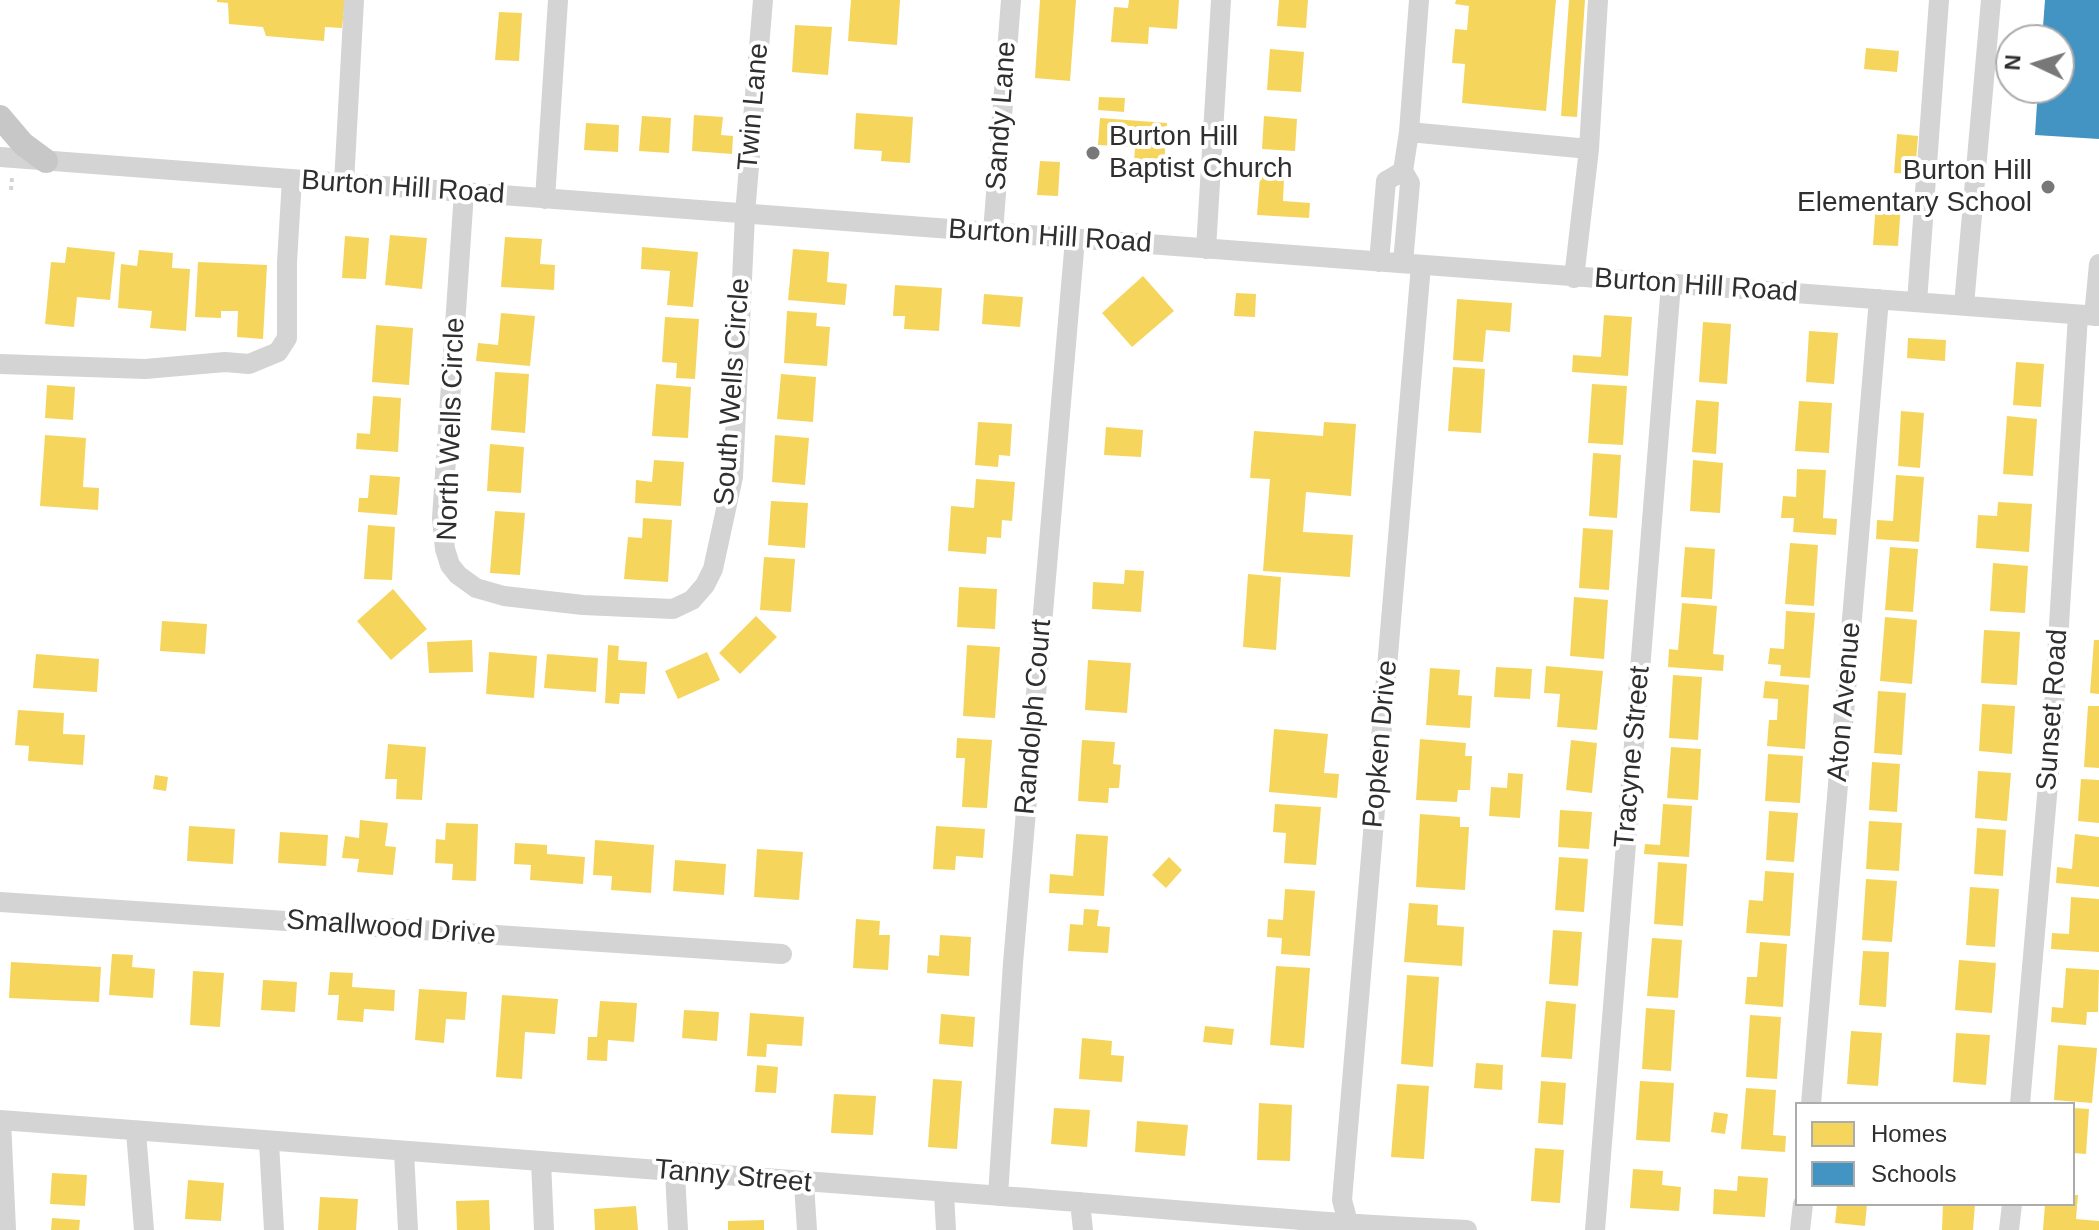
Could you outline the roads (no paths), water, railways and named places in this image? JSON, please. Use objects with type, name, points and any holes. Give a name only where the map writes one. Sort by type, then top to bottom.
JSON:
[{"type":"main road","points":[[0,117],[23,144],[46,161]]},
{"type":"street","points":[[344,183],[354,0]]},
{"type":"street","points":[[545,199],[558,0]]},
{"type":"street","name":"Twin Lane","points":[[745,214],[763,0]]},
{"type":"street","name":"Sandy Lane","points":[[993,232],[1011,0]]},
{"type":"street","points":[[1206,249],[1221,0]]},
{"type":"street","points":[[1379,262],[1386,181],[1403,171],[1409,132],[1419,0]]},
{"type":"street","points":[[1574,278],[1589,149],[1598,0]]},
{"type":"street","points":[[1917,302],[1939,0]]},
{"type":"street","points":[[1964,305],[1991,0]]},
{"type":"street","points":[[1409,132],[1589,149]]},
{"type":"street","name":"Burton Hill Road","points":[[0,157],[2090,315]]},
{"type":"street","name":"Popken Drive","points":[[1349,1226],[1342,1200],[1412,264],[1410,183],[1403,171]]},
{"type":"street","points":[[0,364],[145,369],[225,362],[249,364],[278,352],[287,338],[285,316],[292,179]]},
{"type":"street","name":"North Wells Circle","points":[[464,192],[442,518],[450,565],[476,588],[504,596],[583,605],[673,609],[692,600],[713,569]]},
{"type":"street","name":"South Wells Circle","points":[[713,569],[733,477],[745,214]]},
{"type":"street","name":"Randolph Court","points":[[998,1196],[1014,947],[1075,239]]},
{"type":"street","name":"Sunset Road","points":[[2020,1102],[2090,315],[2099,264]]},
{"type":"street","name":"Tracyne Street","points":[[1595,1230],[1671,284]]},
{"type":"street","name":"Aton Avenue","points":[[1811,1102],[1879,299]]},
{"type":"street","name":"Smallwood Drive","points":[[0,902],[782,954]]},
{"type":"street","points":[[0,1120],[6,1230]]},
{"type":"street","name":"Tanny Street","points":[[0,1120],[804,1184],[1080,1202],[1214,1221],[1467,1230]]},
{"type":"street","points":[[136,1132],[144,1230]]},
{"type":"street","points":[[269,1143],[274,1230]]},
{"type":"street","points":[[404,1152],[408,1230]]},
{"type":"street","points":[[541,1161],[544,1230]]},
{"type":"street","points":[[675,1173],[678,1230]]},
{"type":"street","points":[[804,1184],[807,1230]]},
{"type":"street","points":[[944,1193],[946,1230]]},
{"type":"street","points":[[1080,1202],[1083,1230]]},
{"type":"street","points":[[1800,1230],[1803,1206]]},
{"type":"street","points":[[2009,1230],[2012,1206]]},
{"type":"place","name":"Burton Hill Baptist Church","points":[[1093,153]]},
{"type":"place","name":"Burton Hill Elementary School","points":[[2048,187]]}]
